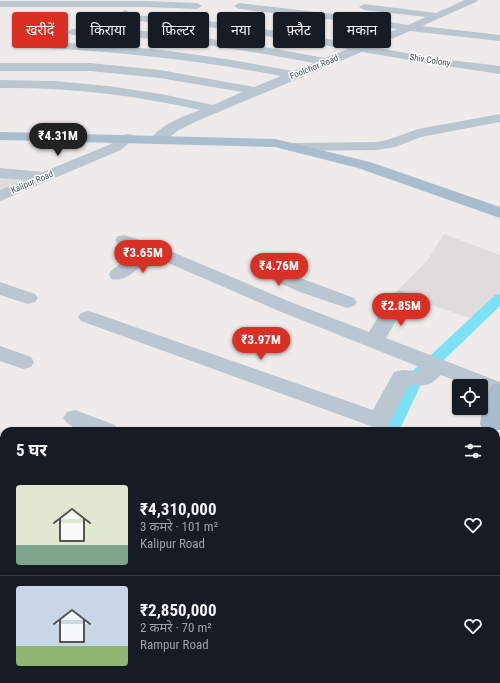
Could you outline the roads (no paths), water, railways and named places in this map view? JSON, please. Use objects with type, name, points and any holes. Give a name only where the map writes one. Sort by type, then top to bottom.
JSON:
[{"type":"main road","points":[[0,136],[128,138],[275,143],[364,165],[470,201],[500,213]]},
{"type":"main road","points":[[495,425],[495,403],[500,390]]},
{"type":"street","points":[[374,0],[420,4]]},
{"type":"street","name":"Foolchor Road","points":[[391,35],[424,22],[439,11],[454,4],[471,1]]},
{"type":"street","points":[[0,4],[162,4],[197,6]]},
{"type":"street","points":[[357,7],[439,11]]},
{"type":"street","points":[[273,13],[237,10],[273,17]]},
{"type":"street","points":[[325,17],[500,38]]},
{"type":"street","name":"Shiv Colony","points":[[140,18],[195,22],[333,43]]},
{"type":"street","points":[[424,22],[500,30]]},
{"type":"street","points":[[72,32],[134,33],[198,40],[327,62]]},
{"type":"street","points":[[391,37],[460,45]]},
{"type":"street","points":[[391,38],[404,42]]},
{"type":"street","name":"Foolchor Road","points":[[158,139],[173,128],[214,109],[359,48]]},
{"type":"street","name":"Shiv Colony","points":[[359,48],[433,61],[500,70]]},
{"type":"street","points":[[275,83],[149,61],[45,50],[131,50],[177,55],[294,75]]},
{"type":"street","points":[[0,68],[98,68],[160,74],[255,91]]},
{"type":"street","points":[[0,84],[68,86],[128,93],[214,109]]},
{"type":"street","points":[[293,147],[377,146],[390,144],[418,133],[500,118]]},
{"type":"street","name":"Kalipur Road","points":[[0,196],[116,147],[128,138]]},
{"type":"street","points":[[0,172],[44,177]]},
{"type":"street","points":[[124,240],[150,249],[374,341],[422,371],[500,390]]},
{"type":"street","points":[[118,275],[150,249]]},
{"type":"street","points":[[279,276],[307,288],[347,302]]},
{"type":"street","points":[[0,288],[28,298]]},
{"type":"street","points":[[286,306],[307,288]]},
{"type":"street","points":[[374,341],[400,297]]},
{"type":"street","points":[[88,317],[379,421],[402,377],[422,371]]},
{"type":"street","points":[[0,353],[22,362]]},
{"type":"street","points":[[75,418],[97,427]]},
{"type":"waterway","points":[[392,427],[416,377],[437,359],[500,298]]}]
